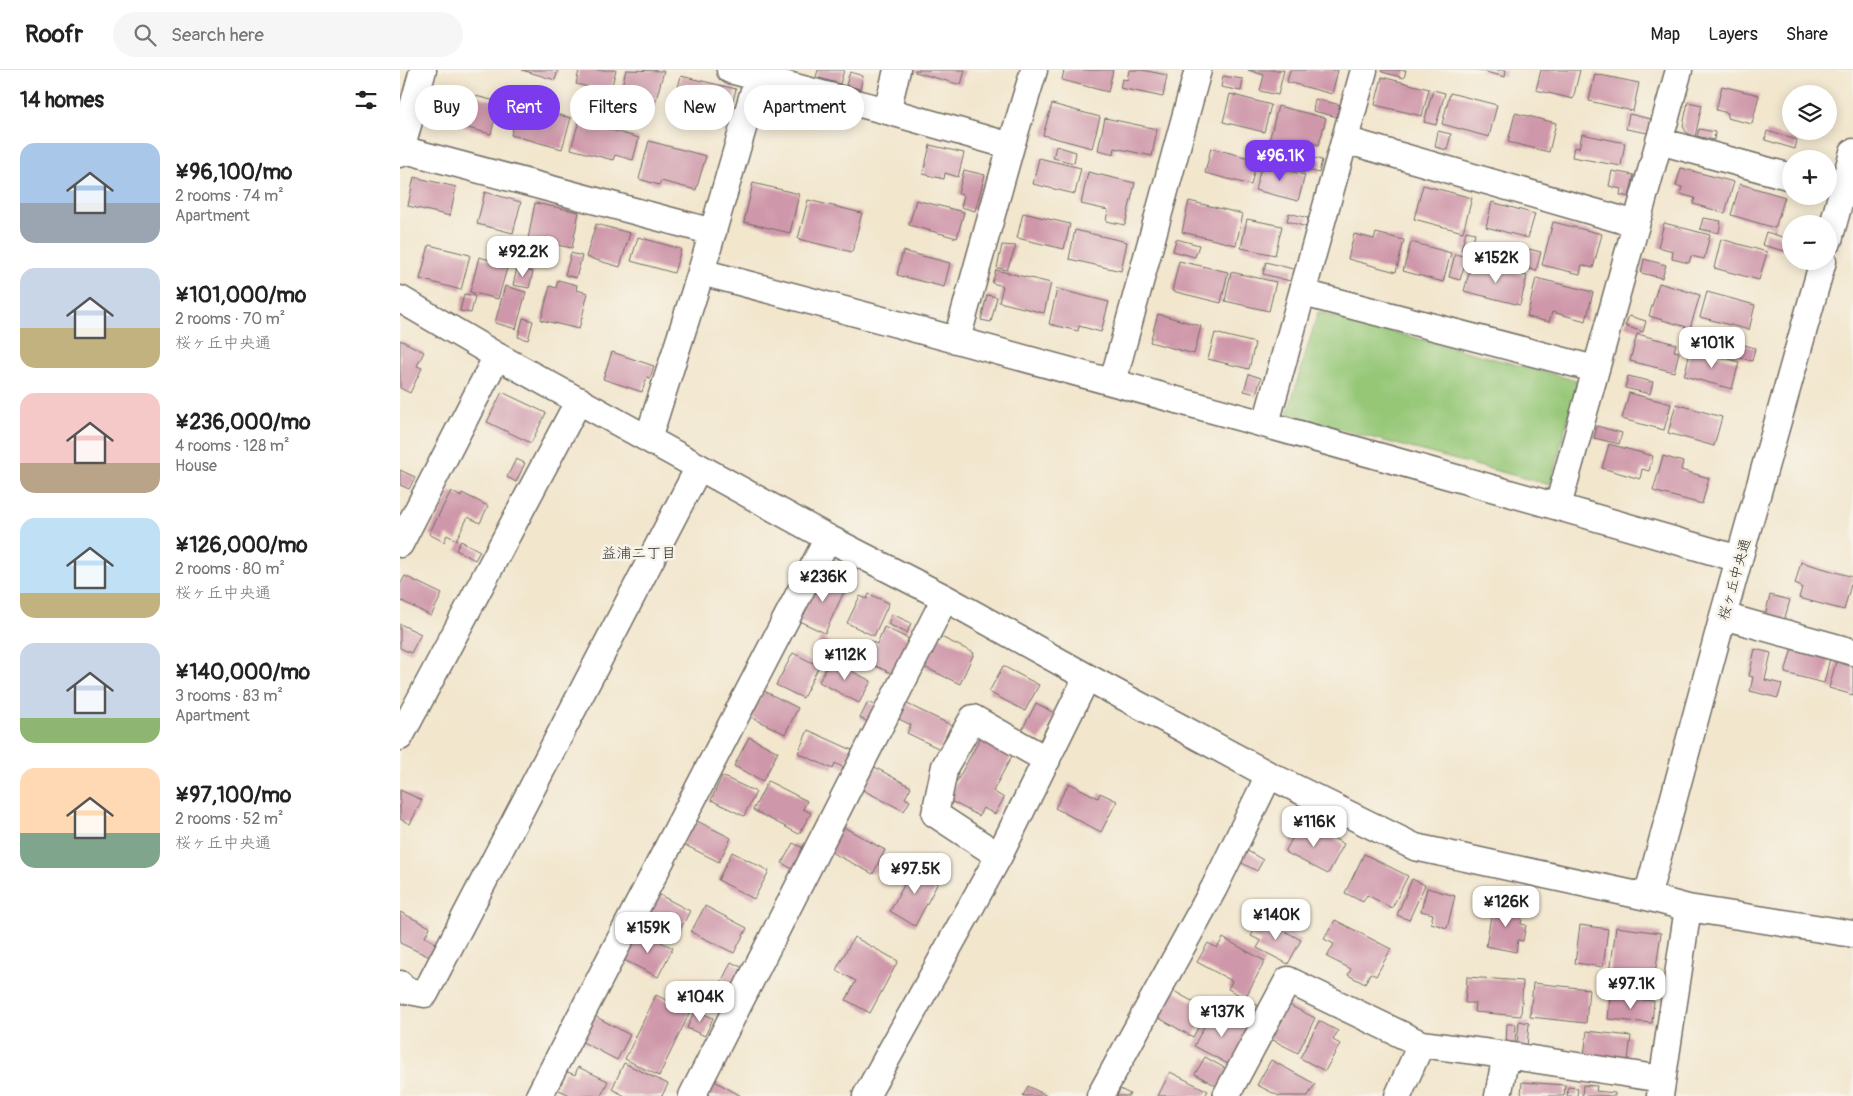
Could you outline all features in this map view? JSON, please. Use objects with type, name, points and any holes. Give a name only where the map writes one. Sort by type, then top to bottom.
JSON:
[{"type":"street","points":[[424,70],[401,151],[713,232]]},
{"type":"street","points":[[730,70],[759,74],[1011,146]]},
{"type":"street","points":[[886,111],[897,70]]},
{"type":"street","points":[[957,339],[1034,70]]},
{"type":"street","points":[[1113,381],[1198,70]]},
{"type":"street","points":[[1266,423],[1364,70]]},
{"type":"street","points":[[1558,506],[1659,141],[1673,71]]},
{"type":"street","points":[[648,439],[701,272],[759,74]]},
{"type":"street","points":[[1345,140],[1636,224]]},
{"type":"street","points":[[1659,141],[1782,175]]},
{"type":"street","points":[[1837,186],[1853,153]]},
{"type":"street","name":"桜ヶ丘中央通","points":[[1647,896],[1723,616],[1820,270]]},
{"type":"street","points":[[701,272],[1266,423],[1739,559]]},
{"type":"street","points":[[1303,293],[1595,370]]},
{"type":"street","points":[[400,299],[497,356],[828,538],[945,598],[1269,775],[1415,847],[1647,896],[1688,908],[1853,934]]},
{"type":"street","points":[[400,544],[497,356]]},
{"type":"street","points":[[400,737],[579,400]]},
{"type":"street","points":[[400,984],[404,990],[426,994],[699,467]]},
{"type":"street","points":[[538,1096],[828,538]]},
{"type":"street","points":[[692,1096],[945,598]]},
{"type":"street","points":[[1723,616],[1853,652]]},
{"type":"street","points":[[866,1096],[999,856],[1087,677]]},
{"type":"street","points":[[999,856],[935,814],[944,766],[973,718],[1047,760]]},
{"type":"street","points":[[1100,1096],[1214,888],[1269,775]]},
{"type":"street","points":[[1226,1096],[1288,980],[1421,1044],[1506,1055],[1661,1088],[1688,908]]},
{"type":"street","points":[[1398,1096],[1421,1044]]},
{"type":"street","points":[[1498,1096],[1506,1055]]},
{"type":"green space","points":[[1318,312],[1578,381],[1550,485],[1287,415]]},
{"type":"building","points":[[522,70],[558,70],[555,80]]},
{"type":"building","points":[[579,70],[616,70],[612,85],[576,84]]},
{"type":"building","points":[[626,70],[664,71],[655,103],[655,85],[622,85]]},
{"type":"building","points":[[818,70],[844,70],[840,84],[816,77]]},
{"type":"building","points":[[915,70],[965,70],[961,85],[915,72]]},
{"type":"building","points":[[1064,70],[1113,70],[1108,92],[1062,80]]},
{"type":"building","points":[[1129,70],[1142,70],[1167,75],[1163,97],[1120,88],[1122,79],[1127,80]]},
{"type":"building","points":[[1248,70],[1284,70],[1278,95],[1260,91],[1264,75]]},
{"type":"building","points":[[1290,70],[1338,70],[1332,94],[1287,82]]},
{"type":"building","points":[[1382,70],[1406,70],[1404,78],[1382,72]]},
{"type":"building","points":[[1478,70],[1506,70],[1505,77]]},
{"type":"building","points":[[1541,70],[1580,70],[1573,99],[1536,90]]},
{"type":"building","points":[[850,72],[863,76],[861,85],[846,85]]},
{"type":"building","points":[[1595,74],[1639,83],[1633,111],[1589,101]]},
{"type":"building","points":[[681,76],[719,85],[679,85]]},
{"type":"building","points":[[1223,76],[1243,79],[1241,91],[1221,87]]},
{"type":"building","points":[[1382,77],[1429,89],[1422,116],[1375,105]]},
{"type":"building","points":[[1722,86],[1759,95],[1752,124],[1727,118],[1728,113],[1716,110]]},
{"type":"building","points":[[1433,90],[1445,93],[1436,125],[1424,122]]},
{"type":"building","points":[[1450,93],[1497,105],[1489,137],[1442,124]]},
{"type":"building","points":[[1230,94],[1271,105],[1264,132],[1223,122]]},
{"type":"building","points":[[478,97],[488,99],[488,130],[492,130],[491,134],[476,130],[478,130]]},
{"type":"building","points":[[1315,99],[1341,105],[1338,117],[1313,111]]},
{"type":"building","points":[[1688,102],[1702,105],[1695,137],[1686,132],[1683,126]]},
{"type":"building","points":[[1052,104],[1100,117],[1092,148],[1043,135]]},
{"type":"building","points":[[1278,106],[1326,118],[1319,145],[1303,140],[1302,149],[1269,141]]},
{"type":"building","points":[[1515,113],[1556,123],[1549,152],[1508,142]]},
{"type":"building","points":[[1629,114],[1651,119],[1648,133],[1626,129]]},
{"type":"building","points":[[560,115],[570,118],[562,149],[511,135],[512,130],[560,130]]},
{"type":"building","points":[[1105,118],[1157,129],[1152,156],[1115,148],[1114,154],[1098,150]]},
{"type":"building","points":[[1699,129],[1715,132],[1714,140],[1697,136]]},
{"type":"building","points":[[576,130],[611,130],[639,138],[633,160],[615,155],[613,160],[571,149]]},
{"type":"building","points":[[1438,131],[1451,134],[1447,150],[1435,147]]},
{"type":"building","points":[[1767,131],[1782,136],[1782,140],[1797,140],[1795,149],[1765,140]]},
{"type":"building","points":[[1582,134],[1625,143],[1621,166],[1572,157],[1574,147],[1579,148]]},
{"type":"building","points":[[649,141],[706,156],[696,190],[661,181],[659,185],[639,179]]},
{"type":"building","points":[[930,145],[964,153],[958,177],[945,173],[944,179],[923,174]]},
{"type":"building","points":[[1056,146],[1076,152],[1074,163],[1053,158]]},
{"type":"building","points":[[1211,148],[1257,160],[1251,185],[1205,173]]},
{"type":"building","points":[[1293,153],[1322,160],[1319,173],[1290,165]]},
{"type":"building","points":[[1039,158],[1081,168],[1075,194],[1033,184]]},
{"type":"building","points":[[1262,164],[1305,175],[1298,201],[1255,190]]},
{"type":"building","points":[[1681,168],[1734,182],[1725,213],[1693,204],[1695,198],[1680,194],[1682,187],[1676,186]]},
{"type":"building","points":[[964,170],[985,175],[975,211],[961,207],[964,195],[958,194]]},
{"type":"building","points":[[1612,171],[1634,175],[1629,197],[1620,195],[1621,189],[1609,186]]},
{"type":"building","points":[[1088,172],[1135,183],[1125,225],[1106,221],[1108,210],[1081,204]]},
{"type":"building","points":[[414,177],[456,187],[450,216],[408,206]]},
{"type":"building","points":[[753,183],[799,194],[790,233],[744,222]]},
{"type":"building","points":[[1740,184],[1782,196],[1782,205],[1775,228],[1731,215]]},
{"type":"building","points":[[1423,185],[1472,198],[1463,232],[1414,219]]},
{"type":"building","points":[[485,192],[521,202],[513,233],[477,224]]},
{"type":"building","points":[[808,200],[862,213],[852,252],[798,239]]},
{"type":"building","points":[[916,200],[964,212],[957,238],[909,225]]},
{"type":"building","points":[[1189,201],[1243,214],[1236,245],[1182,232]]},
{"type":"building","points":[[1492,202],[1535,214],[1528,238],[1486,227]]},
{"type":"building","points":[[535,203],[579,212],[572,248],[528,239]]},
{"type":"building","points":[[1023,213],[1070,224],[1064,249],[1017,238]]},
{"type":"building","points":[[1289,213],[1308,218],[1306,227],[1287,221]]},
{"type":"building","points":[[1703,218],[1721,221],[1719,233],[1700,229]]},
{"type":"building","points":[[1247,219],[1282,226],[1275,255],[1241,248]]},
{"type":"building","points":[[1553,222],[1602,234],[1593,268],[1582,265],[1580,274],[1542,265]]},
{"type":"building","points":[[1664,223],[1710,235],[1704,259],[1691,256],[1689,263],[1672,259],[1673,251],[1658,247]]},
{"type":"building","points":[[596,224],[630,233],[620,267],[586,257]]},
{"type":"building","points":[[1075,230],[1127,242],[1121,271],[1069,259]]},
{"type":"building","points":[[1466,231],[1475,233],[1470,253],[1461,250]]},
{"type":"building","points":[[1766,232],[1782,237],[1782,250],[1762,245]]},
{"type":"building","points":[[1376,233],[1404,240],[1396,272],[1348,259],[1354,234],[1374,239]]},
{"type":"building","points":[[638,237],[681,249],[674,273],[631,261]]},
{"type":"building","points":[[1176,239],[1199,245],[1195,257],[1173,251]]},
{"type":"building","points":[[1721,239],[1767,252],[1759,280],[1714,268]]},
{"type":"building","points":[[1411,242],[1451,253],[1443,282],[1403,271]]},
{"type":"building","points":[[429,245],[470,255],[461,290],[420,279]]},
{"type":"building","points":[[1002,245],[1016,246],[1007,270],[997,268]]},
{"type":"building","points":[[1529,249],[1541,252],[1536,271],[1524,267]]},
{"type":"building","points":[[903,251],[950,263],[944,287],[897,275]]},
{"type":"building","points":[[525,253],[542,258],[540,265],[523,260]]},
{"type":"building","points":[[571,253],[582,256],[576,278],[565,275]]},
{"type":"building","points":[[1455,254],[1467,257],[1460,280],[1449,277]]},
{"type":"building","points":[[479,257],[508,265],[498,299],[470,292]]},
{"type":"building","points":[[1644,259],[1666,265],[1662,278],[1641,273]]},
{"type":"building","points":[[1179,261],[1228,272],[1221,303],[1172,291]]},
{"type":"building","points":[[1266,262],[1293,269],[1290,281],[1263,274]]},
{"type":"building","points":[[1472,262],[1527,276],[1520,305],[1464,291]]},
{"type":"building","points":[[517,268],[533,272],[529,288],[513,285]]},
{"type":"building","points":[[996,270],[1051,283],[1044,313],[999,302],[1003,286],[992,283]]},
{"type":"building","points":[[1231,272],[1276,282],[1269,311],[1225,301]]},
{"type":"building","points":[[1536,278],[1593,292],[1586,321],[1552,312],[1549,322],[1527,317]]},
{"type":"building","points":[[558,280],[577,285],[576,290],[588,293],[579,329],[541,320],[550,286],[556,288]]},
{"type":"building","points":[[1659,283],[1700,295],[1690,328],[1649,316]]},
{"type":"building","points":[[505,286],[526,292],[516,329],[495,323]]},
{"type":"building","points":[[1057,289],[1109,302],[1101,332],[1079,326],[1078,331],[1049,324]]},
{"type":"building","points":[[1707,292],[1755,305],[1749,330],[1700,317]]},
{"type":"building","points":[[464,294],[475,296],[471,313],[460,311]]},
{"type":"building","points":[[987,295],[997,297],[991,322],[981,320]]},
{"type":"building","points":[[1158,314],[1201,326],[1194,354],[1150,342]]},
{"type":"building","points":[[1629,316],[1646,321],[1643,332],[1625,326]]},
{"type":"building","points":[[523,318],[533,321],[528,340],[518,337]]},
{"type":"building","points":[[1215,333],[1255,343],[1249,369],[1208,359]]},
{"type":"building","points":[[1637,334],[1676,344],[1674,351],[1679,352],[1674,372],[1630,361]]},
{"type":"building","points":[[400,340],[424,352],[417,366],[422,368],[410,393],[400,388]]},
{"type":"building","points":[[1730,341],[1755,348],[1752,361],[1727,354]]},
{"type":"building","points":[[1691,349],[1739,362],[1732,389],[1684,376]]},
{"type":"building","points":[[612,352],[654,366],[650,378],[647,377],[642,392],[603,379]]},
{"type":"building","points":[[1249,374],[1261,378],[1256,394],[1244,391]]},
{"type":"building","points":[[1628,376],[1653,382],[1650,394],[1625,388]]},
{"type":"building","points":[[502,392],[546,413],[531,443],[487,422]]},
{"type":"building","points":[[1629,393],[1671,404],[1664,430],[1622,419]]},
{"type":"building","points":[[1676,404],[1722,417],[1714,446],[1668,433]]},
{"type":"building","points":[[1597,426],[1622,433],[1619,444],[1594,438]]},
{"type":"building","points":[[1609,444],[1653,456],[1649,471],[1642,469],[1640,479],[1602,468]]},
{"type":"building","points":[[1663,456],[1683,462],[1681,470],[1709,478],[1702,504],[1653,491]]},
{"type":"building","points":[[516,459],[525,463],[516,482],[507,477]]},
{"type":"building","points":[[400,470],[415,477],[409,489],[400,485]]},
{"type":"building","points":[[451,491],[461,497],[462,493],[488,506],[480,523],[468,517],[456,540],[447,535],[444,542],[429,534]]},
{"type":"building","points":[[461,541],[480,551],[475,560],[456,550]]},
{"type":"building","points":[[1801,562],[1853,577],[1844,610],[1799,598],[1802,587],[1795,584]]},
{"type":"building","points":[[821,573],[847,585],[825,633],[799,621]]},
{"type":"building","points":[[405,576],[442,594],[431,616],[400,600],[400,585]]},
{"type":"building","points":[[869,594],[889,603],[874,636],[847,623],[860,596],[867,599]]},
{"type":"building","points":[[1770,595],[1790,600],[1784,621],[1765,616]]},
{"type":"building","points":[[892,614],[911,623],[907,633],[888,624]]},
{"type":"building","points":[[400,624],[421,634],[411,653],[400,648]]},
{"type":"building","points":[[884,627],[909,639],[893,674],[861,659],[870,641],[877,644]]},
{"type":"building","points":[[939,636],[974,653],[960,684],[924,667]]},
{"type":"building","points":[[821,637],[833,644],[827,656],[815,649]]},
{"type":"building","points":[[1792,648],[1830,658],[1824,683],[1785,673]]},
{"type":"building","points":[[1755,649],[1771,653],[1765,680],[1782,684],[1778,698],[1750,691],[1753,677],[1749,676]]},
{"type":"building","points":[[793,653],[819,666],[803,698],[776,685]]},
{"type":"building","points":[[1837,658],[1853,662],[1853,695],[1829,688]]},
{"type":"building","points":[[830,660],[871,681],[859,703],[819,682]]},
{"type":"building","points":[[1003,666],[1039,685],[1025,711],[989,692]]},
{"type":"building","points":[[764,691],[798,708],[785,734],[751,717]]},
{"type":"building","points":[[868,702],[878,707],[870,723],[860,718]]},
{"type":"building","points":[[903,702],[951,725],[940,749],[907,733],[911,725],[895,717]]},
{"type":"building","points":[[1036,703],[1054,713],[1040,740],[1022,730]]},
{"type":"building","points":[[808,730],[852,750],[844,768],[835,763],[833,769],[798,753]]},
{"type":"building","points":[[982,735],[1014,752],[993,791],[1004,798],[995,814],[983,808],[979,816],[947,799]]},
{"type":"building","points":[[749,737],[778,752],[763,781],[734,766]]},
{"type":"building","points":[[869,764],[911,787],[905,798],[910,801],[904,811],[857,787]]},
{"type":"building","points":[[722,776],[756,792],[744,816],[711,800]]},
{"type":"building","points":[[768,781],[807,801],[803,809],[811,813],[799,834],[753,810]]},
{"type":"building","points":[[1069,783],[1098,798],[1100,793],[1117,801],[1101,832],[1055,808]]},
{"type":"building","points":[[400,790],[422,800],[410,824],[400,819]]},
{"type":"building","points":[[695,820],[731,838],[719,862],[683,844]]},
{"type":"building","points":[[1301,821],[1344,844],[1328,874],[1285,852]]},
{"type":"building","points":[[838,824],[885,850],[873,874],[825,849]]},
{"type":"building","points":[[793,843],[805,849],[794,870],[782,863]]},
{"type":"building","points":[[1246,850],[1263,860],[1257,871],[1240,862]]},
{"type":"building","points":[[732,852],[769,871],[754,899],[718,880]]},
{"type":"building","points":[[1364,854],[1408,876],[1392,908],[1367,895],[1363,902],[1345,893]]},
{"type":"building","points":[[915,865],[940,879],[915,926],[890,911]]},
{"type":"building","points":[[1412,879],[1425,885],[1409,920],[1397,915]]},
{"type":"building","points":[[1427,888],[1455,896],[1447,928],[1431,923],[1433,914],[1421,911]]},
{"type":"building","points":[[658,894],[690,911],[678,934],[646,917]]},
{"type":"building","points":[[1493,904],[1523,909],[1521,924],[1526,925],[1523,941],[1518,940],[1516,952],[1486,946]]},
{"type":"building","points":[[705,906],[747,928],[734,953],[691,932]]},
{"type":"building","points":[[400,912],[430,927],[425,937],[439,945],[432,958],[400,943]]},
{"type":"building","points":[[1261,918],[1301,940],[1288,964],[1257,948],[1261,941],[1251,936]]},
{"type":"building","points":[[1335,920],[1391,949],[1376,976],[1370,973],[1365,984],[1348,975],[1351,969],[1327,957],[1334,944],[1324,939]]},
{"type":"building","points":[[1580,925],[1608,929],[1603,967],[1575,963]]},
{"type":"building","points":[[1616,927],[1661,933],[1652,995],[1608,988]]},
{"type":"building","points":[[639,931],[673,948],[658,977],[624,960]]},
{"type":"building","points":[[854,937],[898,961],[870,1013],[846,1000],[856,981],[836,970]]},
{"type":"building","points":[[1223,938],[1265,961],[1245,998],[1228,989],[1232,981],[1197,962],[1208,943],[1217,948]]},
{"type":"building","points":[[731,962],[745,969],[734,993],[719,987]]},
{"type":"building","points":[[1467,977],[1523,981],[1521,1016],[1474,1012],[1475,1003],[1465,1003]]},
{"type":"building","points":[[1533,983],[1589,989],[1586,1023],[1530,1017]]},
{"type":"building","points":[[1172,990],[1208,1010],[1193,1037],[1157,1017]]},
{"type":"building","points":[[656,995],[690,1012],[659,1076],[625,1059]]},
{"type":"building","points":[[1610,997],[1654,1001],[1652,1023],[1608,1019]]},
{"type":"building","points":[[1255,1004],[1263,1008],[1254,1026],[1236,1017],[1241,1007],[1251,1012]]},
{"type":"building","points":[[1287,1004],[1315,1018],[1298,1053],[1269,1038]]},
{"type":"building","points":[[1213,1009],[1251,1029],[1232,1066],[1194,1046]]},
{"type":"building","points":[[695,1010],[713,1018],[705,1036],[687,1028]]},
{"type":"building","points":[[591,1014],[630,1035],[617,1060],[577,1039]]},
{"type":"building","points":[[1319,1021],[1338,1031],[1333,1040],[1340,1044],[1325,1071],[1300,1058]]},
{"type":"building","points":[[1519,1021],[1529,1023],[1527,1047],[1517,1046]]},
{"type":"building","points":[[1507,1024],[1516,1024],[1515,1046],[1506,1045]]},
{"type":"building","points":[[1587,1031],[1631,1036],[1628,1060],[1584,1056]]},
{"type":"building","points":[[1205,1057],[1230,1071],[1220,1088],[1195,1074]]},
{"type":"building","points":[[1271,1060],[1315,1084],[1308,1096],[1279,1096],[1257,1085]]},
{"type":"building","points":[[624,1063],[668,1084],[662,1096],[625,1096],[612,1089]]},
{"type":"building","points":[[578,1067],[608,1081],[601,1096],[572,1096],[557,1089],[565,1071],[575,1075]]},
{"type":"building","points":[[1170,1072],[1208,1091],[1205,1096],[1158,1096]]},
{"type":"building","points":[[711,1079],[741,1096],[702,1096]]},
{"type":"building","points":[[1522,1082],[1565,1085],[1564,1096],[1521,1096]]},
{"type":"building","points":[[1583,1085],[1597,1086],[1596,1091],[1615,1093],[1615,1096],[1582,1096]]},
{"type":"building","points":[[1028,1086],[1047,1096],[1023,1096]]},
{"type":"building","points":[[1568,1087],[1578,1088],[1577,1096],[1567,1096]]},
{"type":"building","points":[[1120,1089],[1130,1094],[1129,1096],[1117,1096]]},
{"type":"district","name":"益浦二丁目","points":[[639,553]]}]
